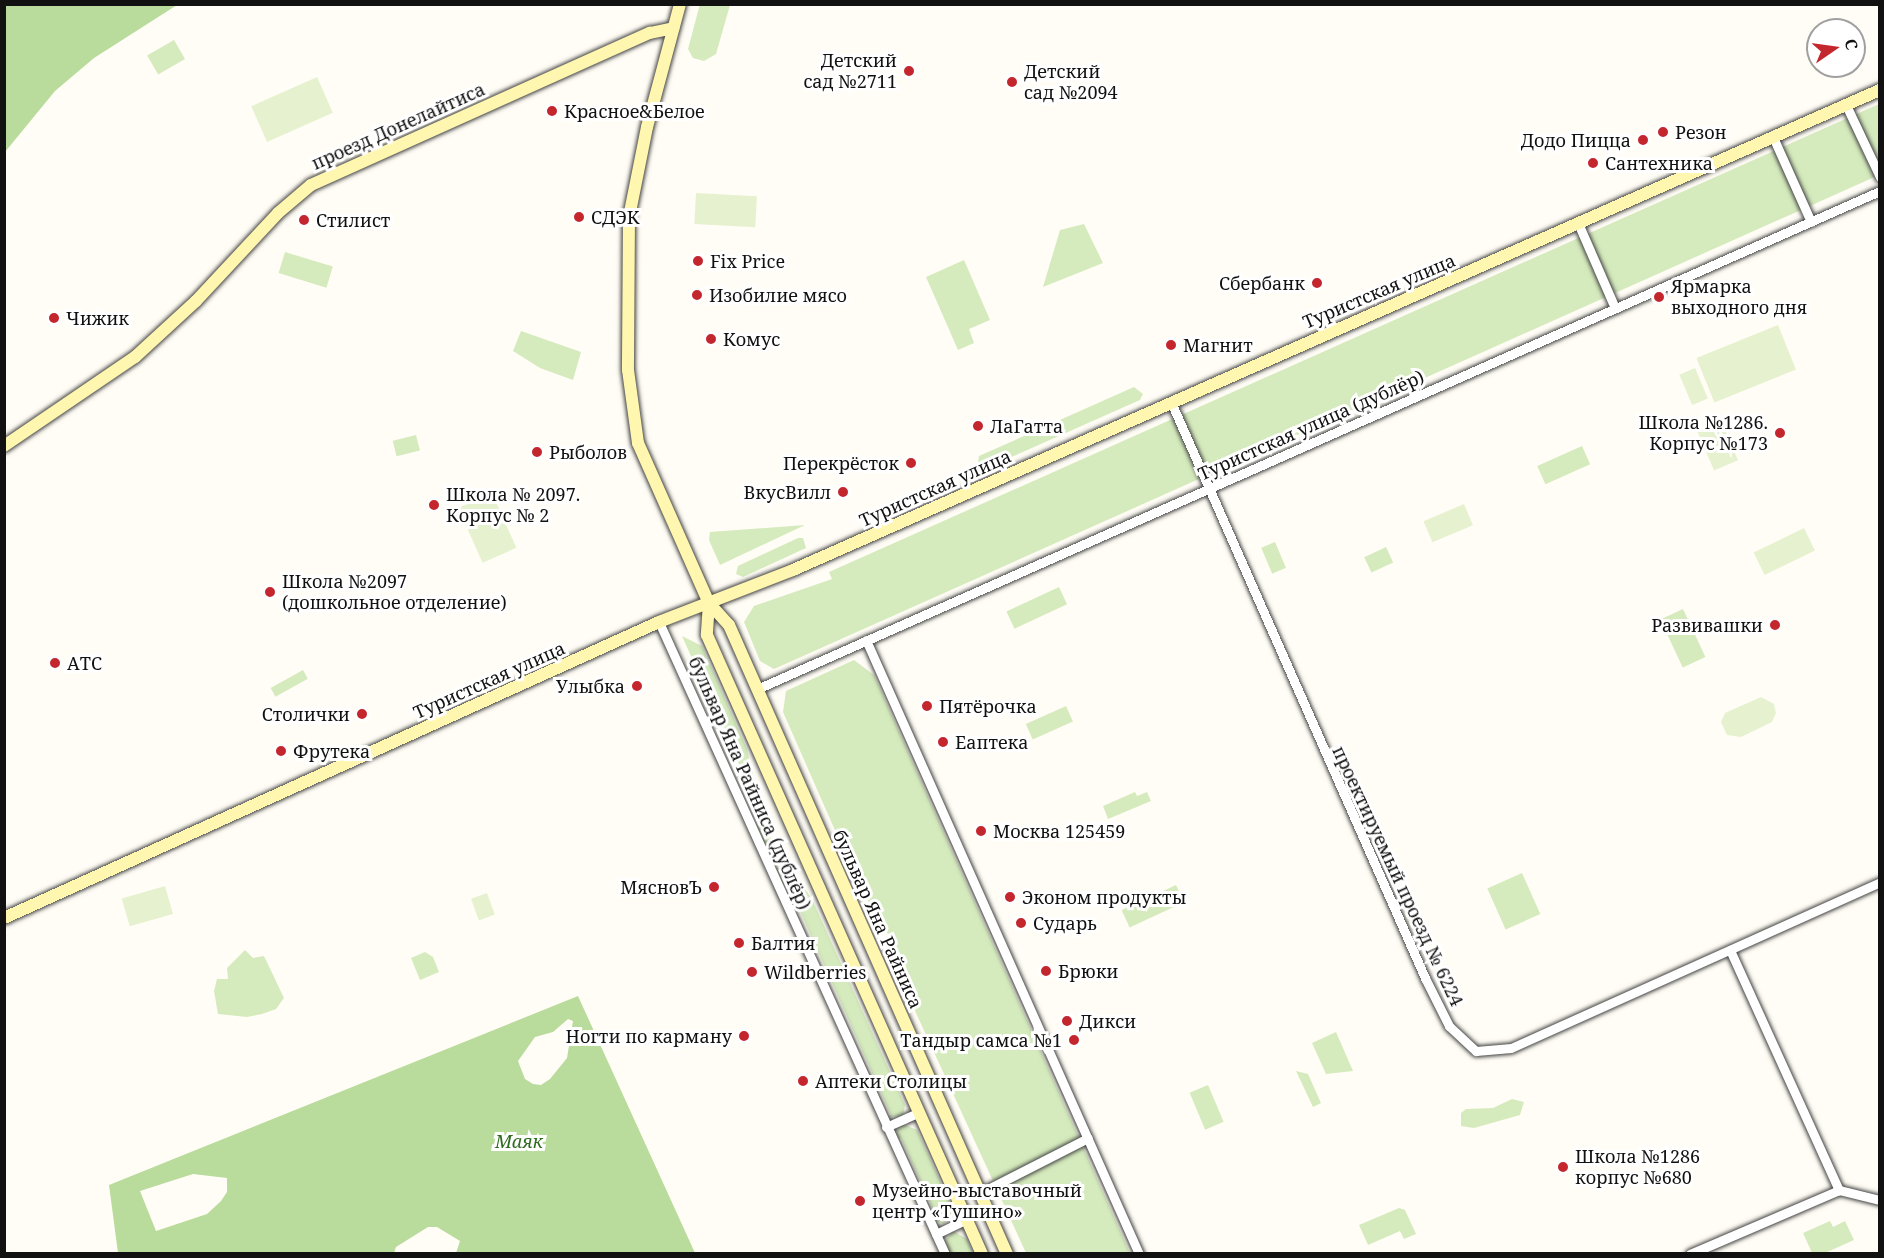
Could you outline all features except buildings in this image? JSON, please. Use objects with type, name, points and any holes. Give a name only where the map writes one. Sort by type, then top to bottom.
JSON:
[{"type":"main road","name":"бульвар Яна Райниса","points":[[680,4],[629,217],[628,370],[638,443],[709,603],[729,625],[1007,1254]]},
{"type":"main road","name":"проезд Донелайтиса","points":[[4,446],[135,357],[239,257],[278,213],[311,185],[650,33],[673,28]]},
{"type":"main road","name":"Туристская улица","points":[[4,918],[659,622],[709,603],[1880,90]]},
{"type":"main road","name":"бульвар Яна Райниса","points":[[709,603],[707,635],[982,1254]]},
{"type":"street","points":[[1846,105],[1880,177]]},
{"type":"street","points":[[1773,137],[1811,222]]},
{"type":"street","name":"Туристская улица (дублёр)","points":[[757,689],[1880,191]]},
{"type":"street","points":[[1578,223],[1615,308]]},
{"type":"street","name":"проектируемый проезд № 6224","points":[[1170,402],[1425,978],[1449,1026],[1476,1051],[1511,1048],[1880,882]]},
{"type":"street","name":"бульвар Яна Райниса (дублёр)","points":[[659,622],[945,1254]]},
{"type":"street","points":[[866,640],[1139,1254]]},
{"type":"street","points":[[1730,950],[1839,1190]]},
{"type":"street","points":[[886,1127],[919,1112]]},
{"type":"street","points":[[980,1193],[1088,1138]]},
{"type":"street","points":[[1690,1254],[1839,1190],[1880,1200]]},
{"type":"street","points":[[936,1234],[967,1220]]},
{"type":"green space","points":[[5,4],[177,5],[94,58],[55,91],[5,152]]},
{"type":"green space","points":[[700,4],[730,5],[716,54],[704,61],[693,58],[688,49]]},
{"type":"green space","points":[[174,40],[185,59],[158,75],[147,56]]},
{"type":"green space","points":[[317,77],[333,113],[267,142],[251,106]]},
{"type":"green space","points":[[1879,104],[1879,175],[774,669],[760,661],[744,622],[754,606],[832,579],[829,572]]},
{"type":"green space","points":[[696,193],[757,196],[755,227],[694,224]]},
{"type":"green space","points":[[1084,224],[1103,263],[1043,287],[1060,230]]},
{"type":"green space","points":[[285,252],[333,267],[326,288],[279,273]]},
{"type":"green space","points":[[964,260],[990,320],[969,329],[974,343],[958,350],[926,277]]},
{"type":"green space","points":[[1778,325],[1796,370],[1714,402],[1696,358]]},
{"type":"green space","points":[[521,331],[581,352],[573,380],[540,368],[513,351]]},
{"type":"green space","points":[[1695,368],[1708,398],[1692,405],[1679,375]]},
{"type":"green space","points":[[1134,387],[1143,394],[1140,400],[987,468],[978,462],[979,456]]},
{"type":"green space","points":[[1720,418],[1738,460],[1714,471],[1696,428]]},
{"type":"green space","points":[[416,435],[420,451],[397,456],[393,441]]},
{"type":"green space","points":[[1582,446],[1590,464],[1545,484],[1537,466]]},
{"type":"green space","points":[[492,493],[516,548],[483,563],[458,508]]},
{"type":"green space","points":[[1464,504],[1473,525],[1432,542],[1423,521]]},
{"type":"green space","points":[[805,525],[720,565],[709,540],[710,532]]},
{"type":"green space","points":[[1804,528],[1815,550],[1765,575],[1754,553]]},
{"type":"green space","points":[[798,538],[803,538],[806,548],[743,577],[736,574],[738,566]]},
{"type":"green space","points":[[1275,542],[1286,568],[1272,574],[1261,548]]},
{"type":"green space","points":[[1386,547],[1393,562],[1371,573],[1364,557]]},
{"type":"green space","points":[[1059,587],[1067,604],[1014,629],[1006,612]]},
{"type":"green space","points":[[1683,609],[1705,657],[1683,668],[1660,620]]},
{"type":"green space","points":[[682,636],[702,646],[747,749],[759,799],[755,800]]},
{"type":"green space","points":[[854,660],[874,675],[1130,1253],[1026,1253],[894,965],[897,963],[895,951],[887,932],[881,935],[783,712],[786,691]]},
{"type":"green space","points":[[303,670],[308,679],[275,697],[271,688]]},
{"type":"green space","points":[[1761,697],[1774,704],[1776,713],[1772,722],[1741,737],[1727,735],[1721,722],[1725,713]]},
{"type":"green space","points":[[1066,706],[1073,722],[1033,739],[1026,724]]},
{"type":"green space","points":[[1135,792],[1137,796],[1147,792],[1151,801],[1108,819],[1103,806]]},
{"type":"green space","points":[[764,822],[779,856],[772,859],[757,825]]},
{"type":"green space","points":[[783,866],[791,884],[799,880],[812,899],[905,1105],[903,1116],[887,1117],[891,1115],[787,882],[783,884],[776,869]]},
{"type":"green space","points":[[1522,873],[1540,914],[1506,930],[1487,888]]},
{"type":"green space","points":[[1176,885],[1184,902],[1130,928],[1122,910]]},
{"type":"green space","points":[[165,886],[173,914],[130,926],[122,898]]},
{"type":"green space","points":[[487,893],[495,915],[479,920],[471,899]]},
{"type":"green space","points":[[245,950],[253,958],[264,956],[284,998],[276,1009],[262,1014],[247,1017],[218,1014],[214,991],[217,979],[228,979],[227,968]]},
{"type":"green space","points":[[425,952],[433,957],[439,972],[420,980],[411,958]]},
{"type":"green space","name":"Маяк","points":[[578,996],[695,1253],[456,1253],[460,1241],[437,1227],[428,1227],[396,1247],[394,1253],[118,1253],[109,1185]],"holes":[[[568,1019],[573,1021],[567,1058],[550,1079],[541,1085],[533,1084],[525,1079],[518,1061],[535,1037],[553,1032]],[[193,1174],[227,1178],[227,1192],[207,1214],[156,1231],[140,1191]]]},
{"type":"green space","points":[[1336,1032],[1353,1071],[1326,1074],[1312,1043]]},
{"type":"green space","points":[[1296,1071],[1308,1074],[1321,1103],[1313,1107]]},
{"type":"green space","points":[[1208,1085],[1224,1122],[1205,1130],[1190,1093]]},
{"type":"green space","points":[[1512,1099],[1524,1102],[1520,1115],[1474,1128],[1461,1126],[1461,1113],[1466,1109],[1493,1108]]},
{"type":"green space","points":[[903,1124],[917,1130],[952,1207],[951,1218],[943,1224],[932,1219],[936,1216],[901,1138],[896,1140],[897,1129]]},
{"type":"green space","points":[[1399,1208],[1405,1210],[1416,1234],[1404,1239],[1400,1231],[1368,1245],[1359,1225]]},
{"type":"green space","points":[[1830,1221],[1833,1227],[1845,1221],[1854,1240],[1825,1253],[1812,1253],[1803,1233]]},
{"type":"green space","points":[[953,1231],[967,1239],[973,1253],[950,1253],[945,1241]]},
{"type":"place","name":"Детский сад №2711","points":[[909,71]]},
{"type":"place","name":"Детский сад №2094","points":[[1012,82]]},
{"type":"place","name":"Красное&Белое","points":[[552,111]]},
{"type":"place","name":"Резон","points":[[1663,132]]},
{"type":"place","name":"Додо Пицца","points":[[1643,140]]},
{"type":"place","name":"Сантехника","points":[[1593,163]]},
{"type":"place","name":"СДЭК","points":[[579,217]]},
{"type":"place","name":"Стилист","points":[[304,220]]},
{"type":"place","name":"Fix Price","points":[[698,261]]},
{"type":"place","name":"Сбербанк","points":[[1317,283]]},
{"type":"place","name":"Изобилие мясо","points":[[697,295]]},
{"type":"place","name":"Ярмарка выходного дня","points":[[1659,297]]},
{"type":"place","name":"Чижик","points":[[54,318]]},
{"type":"place","name":"Комус","points":[[711,339]]},
{"type":"place","name":"Магнит","points":[[1171,345]]},
{"type":"place","name":"ЛаГатта","points":[[978,426]]},
{"type":"place","name":"Школа №1286. Корпус №173","points":[[1780,433]]},
{"type":"place","name":"Рыболов","points":[[537,452]]},
{"type":"place","name":"Перекрёсток","points":[[911,463]]},
{"type":"place","name":"ВкусВилл","points":[[843,492]]},
{"type":"place","name":"Школа № 2097. Корпус № 2","points":[[434,505]]},
{"type":"place","name":"Школа №2097 (дошкольное отделение)","points":[[270,592]]},
{"type":"place","name":"Развивашки","points":[[1775,625]]},
{"type":"place","name":"АТС","points":[[55,663]]},
{"type":"place","name":"Улыбка","points":[[637,686]]},
{"type":"place","name":"Пятёрочка","points":[[927,706]]},
{"type":"place","name":"Столички","points":[[362,714]]},
{"type":"place","name":"Еаптека","points":[[943,742]]},
{"type":"place","name":"Фрутека","points":[[281,751]]},
{"type":"place","name":"Москва 125459","points":[[981,831]]},
{"type":"place","name":"МясновЪ","points":[[714,887]]},
{"type":"place","name":"Эконом продукты","points":[[1010,897]]},
{"type":"place","name":"Сударь","points":[[1021,923]]},
{"type":"place","name":"Балтия","points":[[739,943]]},
{"type":"place","name":"Брюки","points":[[1046,971]]},
{"type":"place","name":"Wildberries","points":[[752,972]]},
{"type":"place","name":"Дикси","points":[[1067,1021]]},
{"type":"place","name":"Ногти по карману","points":[[744,1036]]},
{"type":"place","name":"Тандыр самса №1","points":[[1074,1040]]},
{"type":"place","name":"Аптеки Столицы","points":[[803,1081]]},
{"type":"place","name":"Школа №1286 корпус №680","points":[[1563,1167]]},
{"type":"place","name":"Музейно-выставочный центр «Тушино»","points":[[860,1201]]}]
